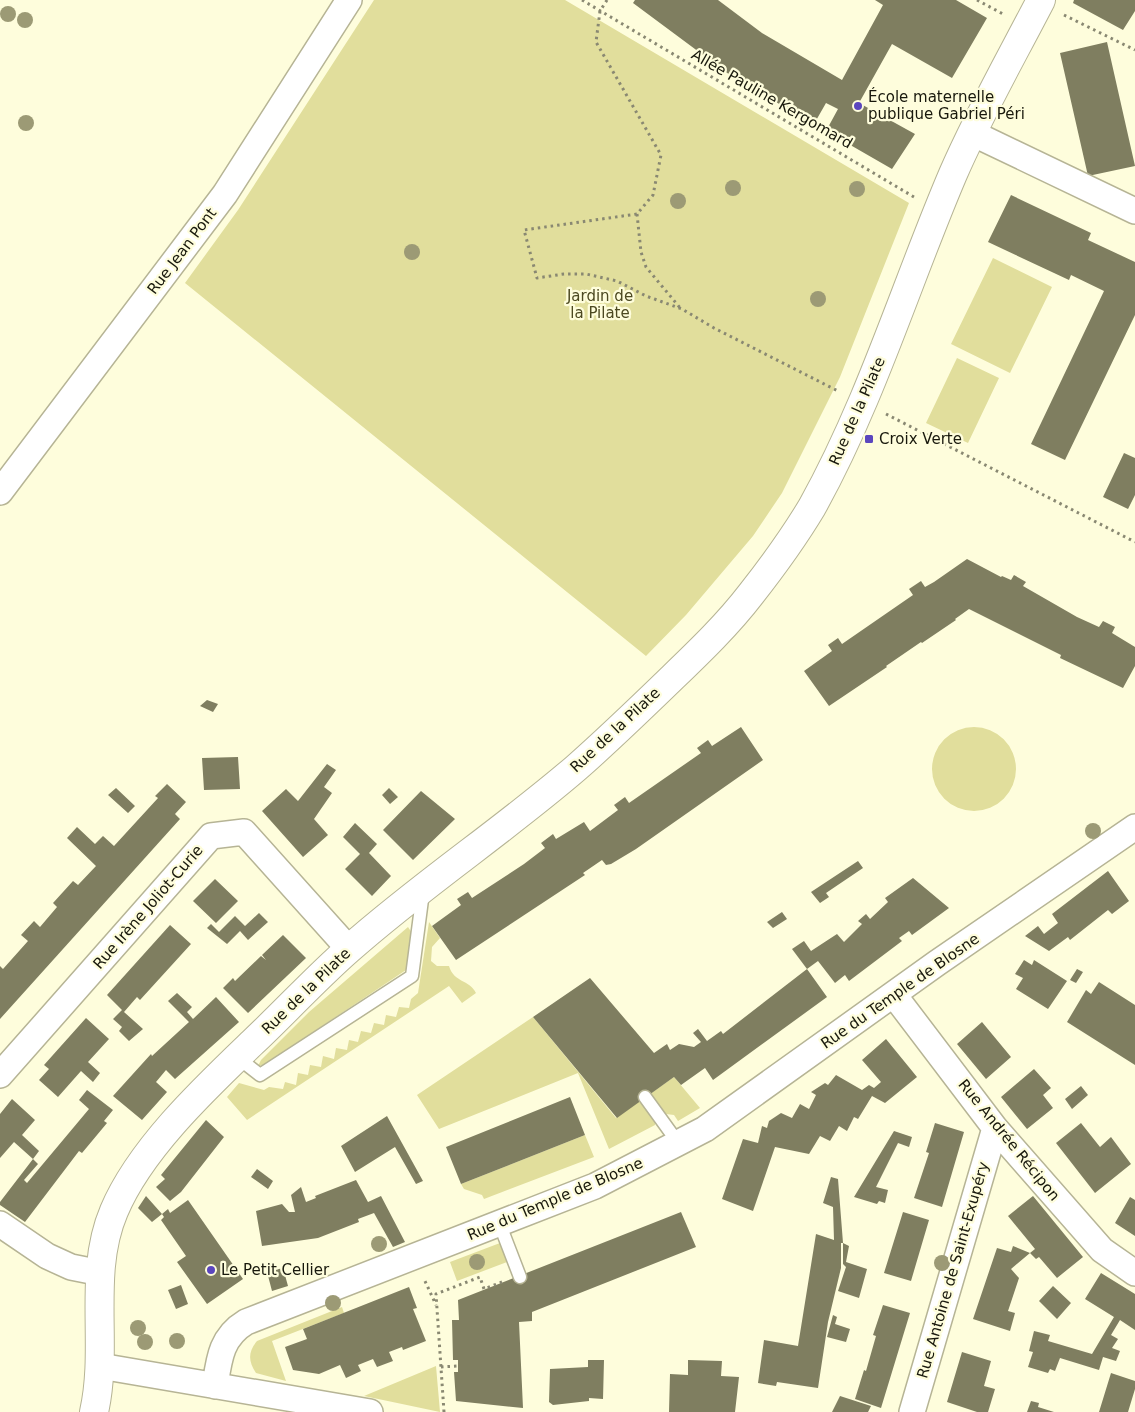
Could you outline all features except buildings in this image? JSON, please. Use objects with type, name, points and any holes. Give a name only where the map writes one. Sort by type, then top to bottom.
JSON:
[{"type":"street","name":"Rue Jean Pont","points":[[0,492],[225,194],[349,0]]},
{"type":"street","name":"Rue de la Pilate","points":[[100,1366],[103,1241],[123,1190],[137,1169],[203,1091],[349,949],[575,769],[699,651],[744,603],[780,555],[812,507],[851,428],[972,132],[1040,1]]},
{"type":"street","points":[[972,132],[1135,211]]},
{"type":"street","name":"Rue du Temple de Blosne","points":[[215,1386],[221,1351],[227,1338],[236,1328],[246,1322],[500,1225],[595,1186],[679,1144],[705,1129],[894,994],[1135,827]]},
{"type":"street","name":"Rue Irène Joliot-Curie","points":[[0,1075],[211,836],[244,832],[349,949]]},
{"type":"street","name":"Rue Andrée Récipon","points":[[894,994],[994,1128],[1102,1250],[1135,1273]]},
{"type":"street","name":"Rue Antoine de Saint-Exupéry","points":[[912,1412],[994,1128]]},
{"type":"street","points":[[0,1224],[46,1256],[71,1267],[101,1273]]},
{"type":"street","points":[[94,1412],[99,1392],[100,1366],[370,1412]]},
{"type":"lane","points":[[237,1057],[260,1075],[412,976],[423,890]]},
{"type":"lane","points":[[645,1097],[679,1144]]},
{"type":"lane","points":[[500,1225],[520,1276]]},
{"type":"path","name":"Allée Pauline Kergomard","points":[[582,0],[914,195],[912,214],[934,224]]},
{"type":"path","points":[[607,0],[600,11],[596,42],[661,155],[652,195],[637,214],[524,230],[537,278],[564,274],[604,278],[682,309],[808,376],[862,401],[1135,542]]},
{"type":"path","points":[[1040,1],[1135,50]]},
{"type":"path","points":[[637,214],[641,252],[646,267],[682,309]]},
{"type":"path","points":[[421,1272],[436,1307]]},
{"type":"path","points":[[444,1412],[436,1294],[480,1277],[484,1289],[520,1276]]},
{"type":"path","points":[[441,1367],[458,1366]]},
{"type":"green space","name":"Jardin de la Pilate","points":[[374,0],[565,0],[909,203],[840,377],[782,493],[753,536],[686,615],[646,656],[185,283],[238,210]]},
{"type":"green space","points":[[993,258],[1052,287],[1010,373],[951,344]]},
{"type":"green space","points":[[957,358],[999,378],[968,443],[926,423]]},
{"type":"green space","points":[[974,727],[997,734],[1009,746],[1016,769],[1009,792],[997,804],[974,811],[951,804],[939,792],[932,769],[939,746],[951,734]]},
{"type":"green space","points":[[429,922],[440,938],[432,947],[431,961],[437,966],[449,966],[454,975],[470,985],[476,993],[462,1003],[449,986],[247,1120],[227,1097],[239,1083],[264,1090],[269,1087],[283,1089],[285,1082],[296,1085],[298,1073],[308,1075],[310,1065],[321,1067],[323,1056],[334,1059],[336,1048],[347,1050],[349,1040],[358,1042],[361,1031],[371,1033],[374,1023],[384,1025],[386,1015],[396,1017],[399,1007],[409,1008],[411,999],[418,993]]},
{"type":"green space","points":[[408,927],[412,933],[406,970],[264,1065],[258,1066],[261,1060],[309,1012]]},
{"type":"green space","points":[[533,1017],[616,1118],[641,1100],[655,1119],[655,1125],[609,1149],[578,1073],[439,1129],[417,1095]]},
{"type":"green space","points":[[674,1077],[700,1108],[678,1121],[674,1115],[666,1114],[650,1094]]},
{"type":"green space","points":[[585,1135],[594,1157],[484,1199],[482,1195],[464,1189],[461,1184]]},
{"type":"green space","points":[[500,1243],[507,1262],[457,1281],[450,1262]]},
{"type":"green space","points":[[342,1307],[344,1313],[272,1341],[286,1381],[256,1373],[250,1357],[257,1341]]},
{"type":"green space","points":[[436,1366],[440,1412],[364,1396]]},
{"type":"place","name":"École maternelle publique Gabriel Péri","points":[[858,106]]},
{"type":"place","name":"Croix Verte","points":[[869,439]]},
{"type":"place","name":"Le Petit Cellier","points":[[211,1270]]}]
